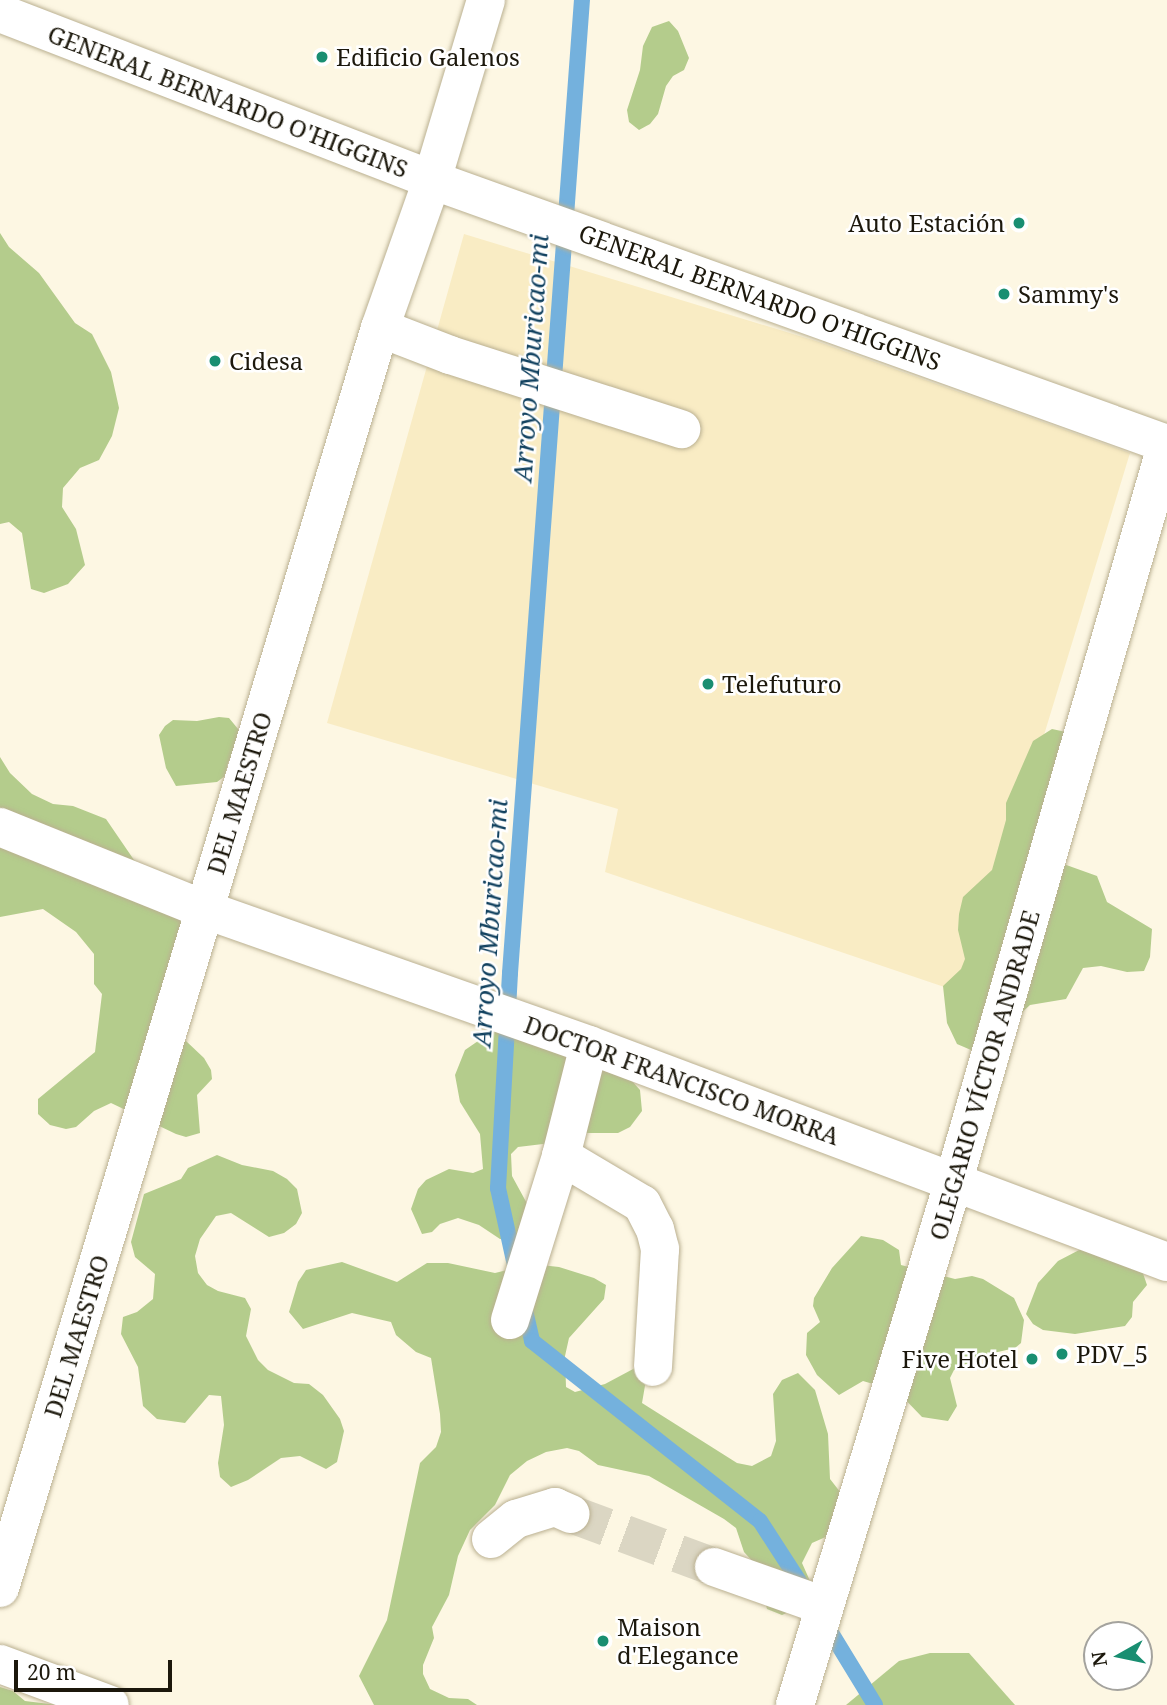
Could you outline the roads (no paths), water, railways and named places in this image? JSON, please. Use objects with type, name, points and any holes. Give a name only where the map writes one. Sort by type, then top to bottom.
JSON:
[{"type":"street","name":"DEL MAESTRO","points":[[0,1588],[380,328],[432,180],[486,0]]},
{"type":"street","name":"GENERAL BERNARDO O'HIGGINS","points":[[0,13],[432,180],[1167,443]]},
{"type":"street","points":[[380,328],[450,355],[681,429]]},
{"type":"street","name":"OLEGARIO VÍCTOR ANDRADE","points":[[794,1705],[954,1180],[1167,443]]},
{"type":"street","name":"DOCTOR FRANCISCO MORRA","points":[[0,827],[203,909],[589,1045],[1167,1262]]},
{"type":"street","points":[[510,1320],[561,1156],[589,1045]]},
{"type":"street","points":[[561,1156],[642,1204],[655,1229],[660,1249],[653,1367]]},
{"type":"street","points":[[491,1539],[516,1519],[555,1507],[572,1514]]},
{"type":"street","points":[[714,1567],[824,1606]]},
{"type":"street","points":[[0,1664],[110,1705]]},
{"type":"waterway","name":"Arroyo Mburicao-mi","points":[[516,1270],[498,1188],[510,973],[582,0]]},
{"type":"waterway","name":"Arroyo Mburicao-mi","points":[[524,1306],[532,1341],[760,1521],[806,1592]]},
{"type":"waterway","name":"Arroyo Mburicao-mi","points":[[825,1623],[875,1705]]},
{"type":"tunnel","points":[[571,1514],[714,1567]]},
{"type":"place","name":"Edificio Galenos","points":[[322,57]]},
{"type":"place","name":"Auto Estación","points":[[1019,223]]},
{"type":"place","name":"Sammy's","points":[[1004,294]]},
{"type":"place","name":"Cidesa","points":[[215,361]]},
{"type":"place","name":"Telefuturo","points":[[708,684]]},
{"type":"place","name":"PDV_5","points":[[1062,1354]]},
{"type":"place","name":"Five Hotel","points":[[1032,1359]]},
{"type":"place","name":"Maison d'Elegance","points":[[603,1641]]}]
